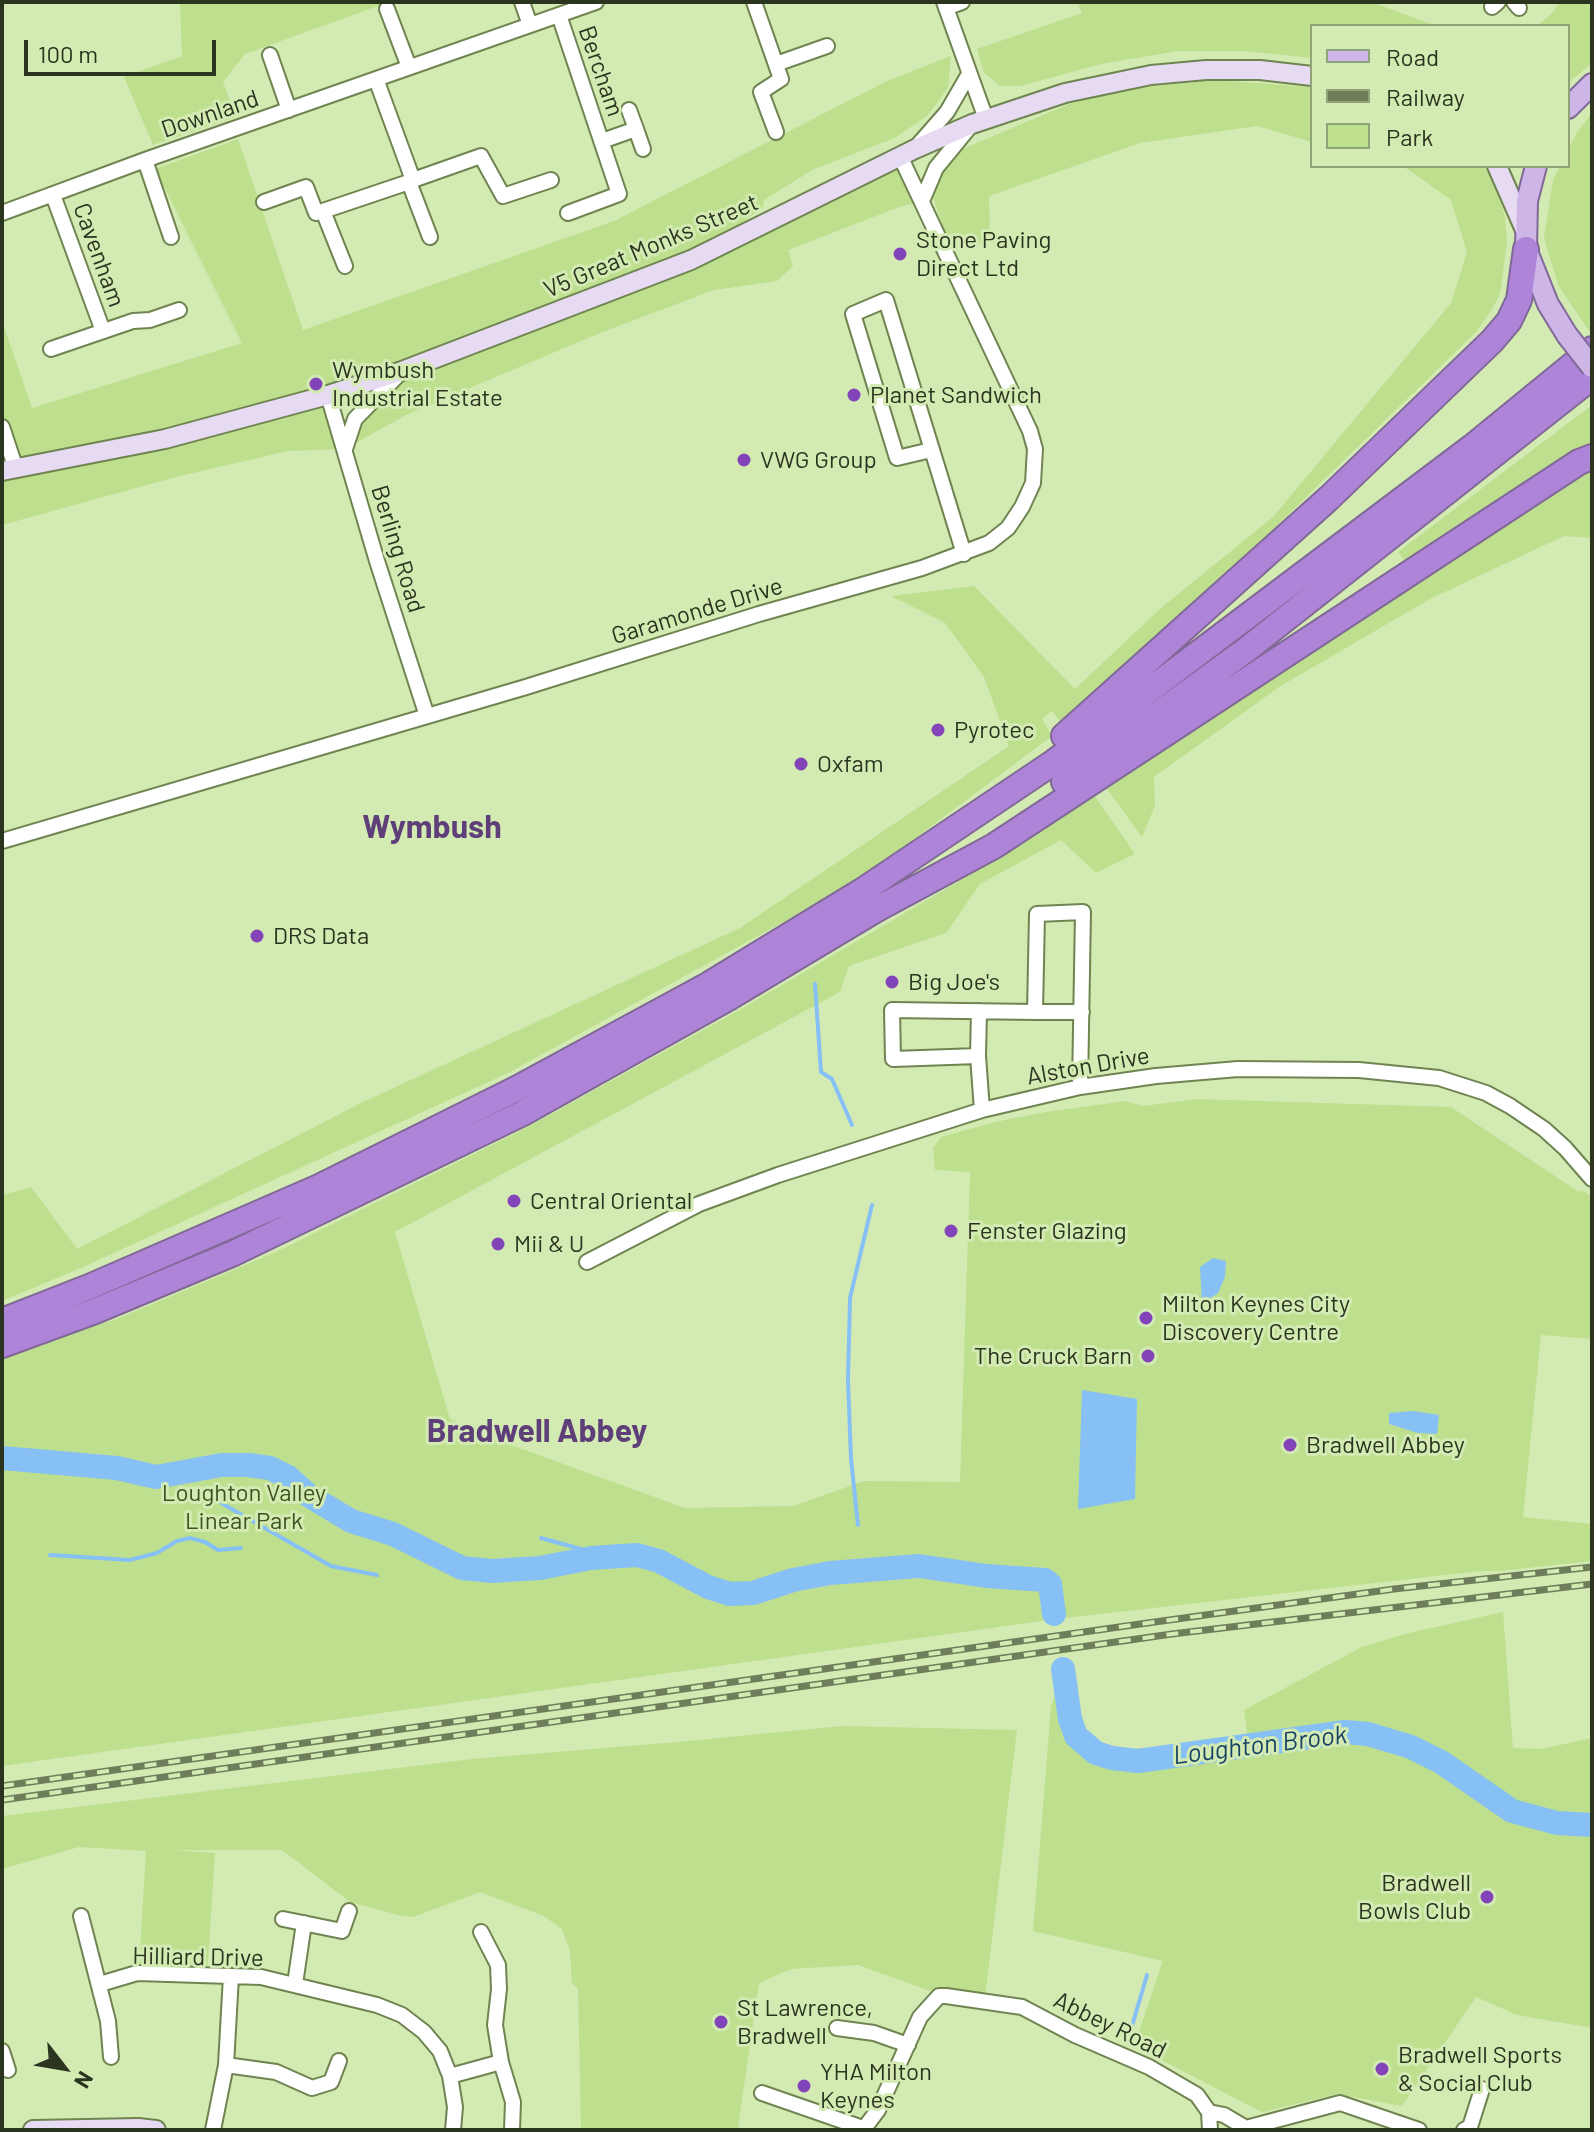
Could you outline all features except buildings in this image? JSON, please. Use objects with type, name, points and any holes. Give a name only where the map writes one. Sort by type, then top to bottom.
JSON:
[{"type":"highway","points":[[936,842],[1125,684],[1329,498],[1492,341],[1509,321],[1519,300],[1525,239]]},
{"type":"highway","points":[[2,1321],[89,1287],[319,1187],[516,1089],[708,985],[862,891],[1054,762],[1157,686],[1472,447],[1592,349]]},
{"type":"highway","points":[[877,909],[1067,780],[1246,650],[1592,377]]},
{"type":"highway","points":[[2,1345],[95,1311],[234,1253],[521,1114],[730,997],[877,909],[994,846],[1579,462],[1592,457]]},
{"type":"main road","points":[[1535,168],[1527,201],[1525,239],[1548,304],[1592,367]]},
{"type":"street","points":[[522,2],[530,25]]},
{"type":"street","name":"Downland","points":[[2,213],[596,2]]},
{"type":"street","points":[[754,2],[781,79],[761,92],[776,132]]},
{"type":"street","points":[[922,201],[936,168],[979,121],[969,74],[945,5],[962,2]]},
{"type":"street","points":[[387,9],[409,67]]},
{"type":"street","name":"Bercham","points":[[559,15],[619,194],[568,213]]},
{"type":"street","points":[[776,64],[827,46]]},
{"type":"street","name":"Downland","points":[[270,55],[289,110]]},
{"type":"street","name":"V5 Great Monks Street","points":[[9,470],[165,439],[328,395],[402,371],[678,266],[908,152],[979,121],[1065,93],[1151,75],[1206,70],[1260,70],[1310,76]]},
{"type":"street","points":[[908,152],[947,112],[969,74]]},
{"type":"street","points":[[376,79],[430,237]]},
{"type":"street","name":"Bercham","points":[[629,110],[643,149]]},
{"type":"street","name":"Bercham","points":[[602,141],[636,129]]},
{"type":"street","name":"Garamonde Drive","points":[[2,841],[964,554],[989,543],[1008,528],[1033,483],[1035,449],[1030,431],[922,201],[908,152]]},
{"type":"street","points":[[264,202],[306,187],[316,213],[481,156],[503,196],[551,180]]},
{"type":"street","name":"Downland","points":[[145,160],[171,237]]},
{"type":"street","points":[[1498,168],[1525,239]]},
{"type":"street","name":"Cavenham","points":[[53,195],[103,331]]},
{"type":"street","points":[[323,211],[345,266]]},
{"type":"street","points":[[931,450],[897,458],[853,314],[886,300],[964,554]]},
{"type":"street","name":"Cavenham","points":[[51,349],[179,310]]},
{"type":"street","points":[[345,449],[355,419],[402,371]]},
{"type":"street","name":"Berling Road","points":[[328,395],[427,716]]},
{"type":"street","points":[[2,427],[9,470]]},
{"type":"street","points":[[1035,1012],[1037,914],[1083,912],[1080,1087]]},
{"type":"street","points":[[978,1056],[893,1059],[892,1010],[1082,1012]]},
{"type":"street","points":[[979,1011],[982,1110]]},
{"type":"street","name":"Alston Drive","points":[[587,1262],[699,1204],[778,1175],[982,1110],[1080,1087],[1142,1077],[1238,1069],[1359,1070],[1439,1078],[1486,1093],[1510,1106],[1544,1129],[1592,1179]]},
{"type":"street","name":"Hilliard Drive","points":[[283,1919],[342,1931],[349,1911]]},
{"type":"street","name":"Hilliard Drive","points":[[81,1916],[108,2021],[111,2057]]},
{"type":"street","name":"Hilliard Drive","points":[[295,1984],[304,1923]]},
{"type":"street","points":[[481,1932],[498,1965],[495,2025],[501,2062],[513,2102],[512,2130]]},
{"type":"street","name":"Hilliard Drive","points":[[100,1984],[137,1973],[261,1977],[377,2005],[402,2015],[424,2032],[440,2051],[450,2076],[455,2107],[453,2130]]},
{"type":"street","points":[[213,2130],[226,2065],[231,1976]]},
{"type":"street","name":"Abbey Road","points":[[908,2045],[920,2017],[939,1996],[1022,2007],[1075,2035],[1149,2067],[1197,2095],[1209,2112],[1224,2115],[1244,2129],[1340,2103],[1419,2130]]},
{"type":"street","points":[[762,2093],[863,2129],[878,2110],[908,2045],[874,2033],[837,2028]]},
{"type":"street","points":[[2,2051],[8,2070]]},
{"type":"street","points":[[226,2065],[276,2072],[312,2088],[331,2082],[339,2061]]},
{"type":"street","points":[[450,2076],[501,2062]]},
{"type":"street","points":[[1464,2130],[1470,2127],[1482,2089]]},
{"type":"street","points":[[1209,2112],[1210,2130]]},
{"type":"street","points":[[33,2130],[156,2130]]},
{"type":"green space","points":[[180,2],[389,2],[245,54],[223,82],[236,117],[153,145],[124,77],[182,56]]},
{"type":"green space","points":[[1371,2],[1432,24],[1310,24],[1310,58],[1245,51],[1178,51],[1101,64],[1021,86],[1000,86],[984,73],[977,49],[1082,13],[1078,4]]},
{"type":"green space","points":[[1560,2],[1592,2],[1592,63],[1570,81],[1570,24],[1539,24]]},
{"type":"green space","points":[[951,56],[948,88],[928,115],[895,138],[814,169],[764,200],[763,207],[696,257],[900,156],[922,201],[788,250],[793,266],[777,281],[714,290],[600,333],[406,415],[345,449],[288,451],[176,477],[2,525],[2,471],[16,469],[2,427],[2,321],[32,408],[242,343],[155,169],[238,139],[303,330],[614,221],[887,81]],"holes":[[[400,373],[372,399],[345,447],[328,395]]]},
{"type":"green space","points":[[1213,80],[1310,87],[1310,141],[1257,126],[1140,143],[989,196],[990,239],[967,248],[947,239],[933,197],[942,169],[960,150],[1067,105],[1110,91]]},
{"type":"green space","points":[[1592,113],[1592,328],[1589,331],[1558,285],[1544,238],[1553,180],[1559,168],[1570,168],[1570,147]]},
{"type":"green space","points":[[1406,168],[1491,170],[1505,217],[1507,243],[1500,294],[1476,332],[1229,572],[1063,725],[1052,711],[1042,719],[1052,736],[858,881],[508,1073],[2,1301],[2,1195],[31,1187],[77,1249],[363,1102],[740,928],[1009,746],[984,677],[945,623],[891,596],[974,586],[1075,689],[1161,608],[1273,517],[1451,303],[1467,252],[1451,200]]},
{"type":"green space","points":[[1592,405],[1592,448],[1407,564],[1398,552]]},
{"type":"green space","points":[[1592,470],[1592,538],[1564,536],[1430,599],[1279,687],[1154,777],[1155,806],[1142,837],[1104,785]]},
{"type":"green space","name":"Loughton Valley Linear Park","points":[[1092,792],[1135,854],[1096,873],[1061,840],[980,884],[946,933],[849,966],[840,992],[395,1232],[450,1419],[489,1437],[685,1508],[793,1506],[864,1481],[960,1482],[970,1172],[935,1170],[933,1148],[941,1137],[1046,1112],[1126,1101],[1143,1106],[1197,1099],[1451,1107],[1579,1192],[1582,1190],[1592,1197],[1592,1339],[1541,1335],[1523,1517],[1592,1524],[1592,1561],[1056,1619],[2,1766],[2,1355],[117,1319],[276,1252],[524,1129],[736,1012],[956,883]]},
{"type":"green space","points":[[1503,1612],[1513,1748],[1541,1749],[1592,1738],[1592,2028],[1517,2015],[1476,1997],[1402,2106],[1337,2094],[1262,2112],[1134,2046],[1163,1961],[1033,1931],[1051,1707],[1063,1669],[1070,1719],[1076,1735],[1096,1753],[1138,1761],[1249,1745],[1244,1710],[1362,1647]]},
{"type":"green space","points":[[843,1726],[1017,1730],[985,1998],[927,1990],[858,1965],[791,1969],[759,1983],[738,2127],[748,2130],[581,2130],[578,1988],[572,1984],[570,1951],[562,1929],[544,1916],[480,1892],[413,1917],[402,1916],[350,1902],[282,1850],[173,1850],[215,1853],[207,1976],[139,1969],[146,1851],[79,1847],[2,1869],[2,1816],[472,1759]]},
{"type":"water","points":[[1213,1258],[1226,1261],[1225,1277],[1218,1293],[1202,1304],[1200,1267]]},
{"type":"water","points":[[1082,1390],[1137,1399],[1135,1499],[1078,1509]]},
{"type":"water","points":[[1413,1411],[1439,1415],[1437,1434],[1418,1433],[1389,1424],[1389,1413]]},
{"type":"waterway","points":[[815,984],[821,1072],[832,1079],[852,1125]]},
{"type":"waterway","points":[[858,1525],[851,1459],[848,1380],[850,1298],[872,1205]]},
{"type":"waterway","name":"Loughton Brook","points":[[2,1458],[117,1468],[156,1477],[222,1465],[270,1468],[351,1521],[393,1534],[462,1568],[492,1571],[540,1568],[591,1558],[637,1555],[659,1561],[708,1587],[730,1594],[753,1593],[793,1580],[830,1573],[919,1566],[987,1576],[1045,1580],[1050,1584],[1054,1614]]},
{"type":"waterway","points":[[216,1500],[331,1566],[377,1575]]},
{"type":"waterway","points":[[50,1555],[130,1560],[157,1553],[177,1541],[190,1538],[218,1550],[241,1548]]},
{"type":"waterway","points":[[541,1538],[610,1557]]},
{"type":"waterway","name":"Loughton Brook","points":[[1063,1669],[1070,1719],[1076,1736],[1096,1753],[1112,1758],[1138,1761],[1345,1732],[1368,1734],[1411,1747],[1441,1762],[1512,1811],[1557,1823],[1592,1825]]},
{"type":"waterway","points":[[1132,2026],[1147,1975]]},
{"type":"railway","points":[[2,1786],[1394,1589],[1592,1567]]},
{"type":"railway","points":[[2,1800],[1172,1634],[1592,1584]]},
{"type":"place","name":"Stone Paving Direct Ltd","points":[[900,254]]},
{"type":"place","name":"Wymbush Industrial Estate","points":[[316,384]]},
{"type":"place","name":"Planet Sandwich","points":[[854,395]]},
{"type":"place","name":"VWG Group","points":[[744,460]]},
{"type":"place","name":"Pyrotec","points":[[938,730]]},
{"type":"place","name":"Oxfam","points":[[801,764]]},
{"type":"place","name":"DRS Data","points":[[257,936]]},
{"type":"place","name":"Big Joe's","points":[[892,982]]},
{"type":"place","name":"Central Oriental","points":[[514,1201]]},
{"type":"place","name":"Fenster Glazing","points":[[951,1231]]},
{"type":"place","name":"Mii & U","points":[[498,1244]]},
{"type":"place","name":"Milton Keynes City Discovery Centre","points":[[1146,1318]]},
{"type":"place","name":"The Cruck Barn","points":[[1148,1356]]},
{"type":"place","name":"Bradwell Abbey","points":[[1290,1445]]},
{"type":"place","name":"Bradwell Bowls Club","points":[[1487,1897]]},
{"type":"place","name":"St Lawrence, Bradwell","points":[[721,2022]]},
{"type":"place","name":"Bradwell Sports & Social Club","points":[[1382,2069]]},
{"type":"place","name":"YHA Milton Keynes","points":[[804,2086]]},
{"type":"district","name":"Wymbush","points":[[432,827]]},
{"type":"district","name":"Bradwell Abbey","points":[[537,1431]]}]
